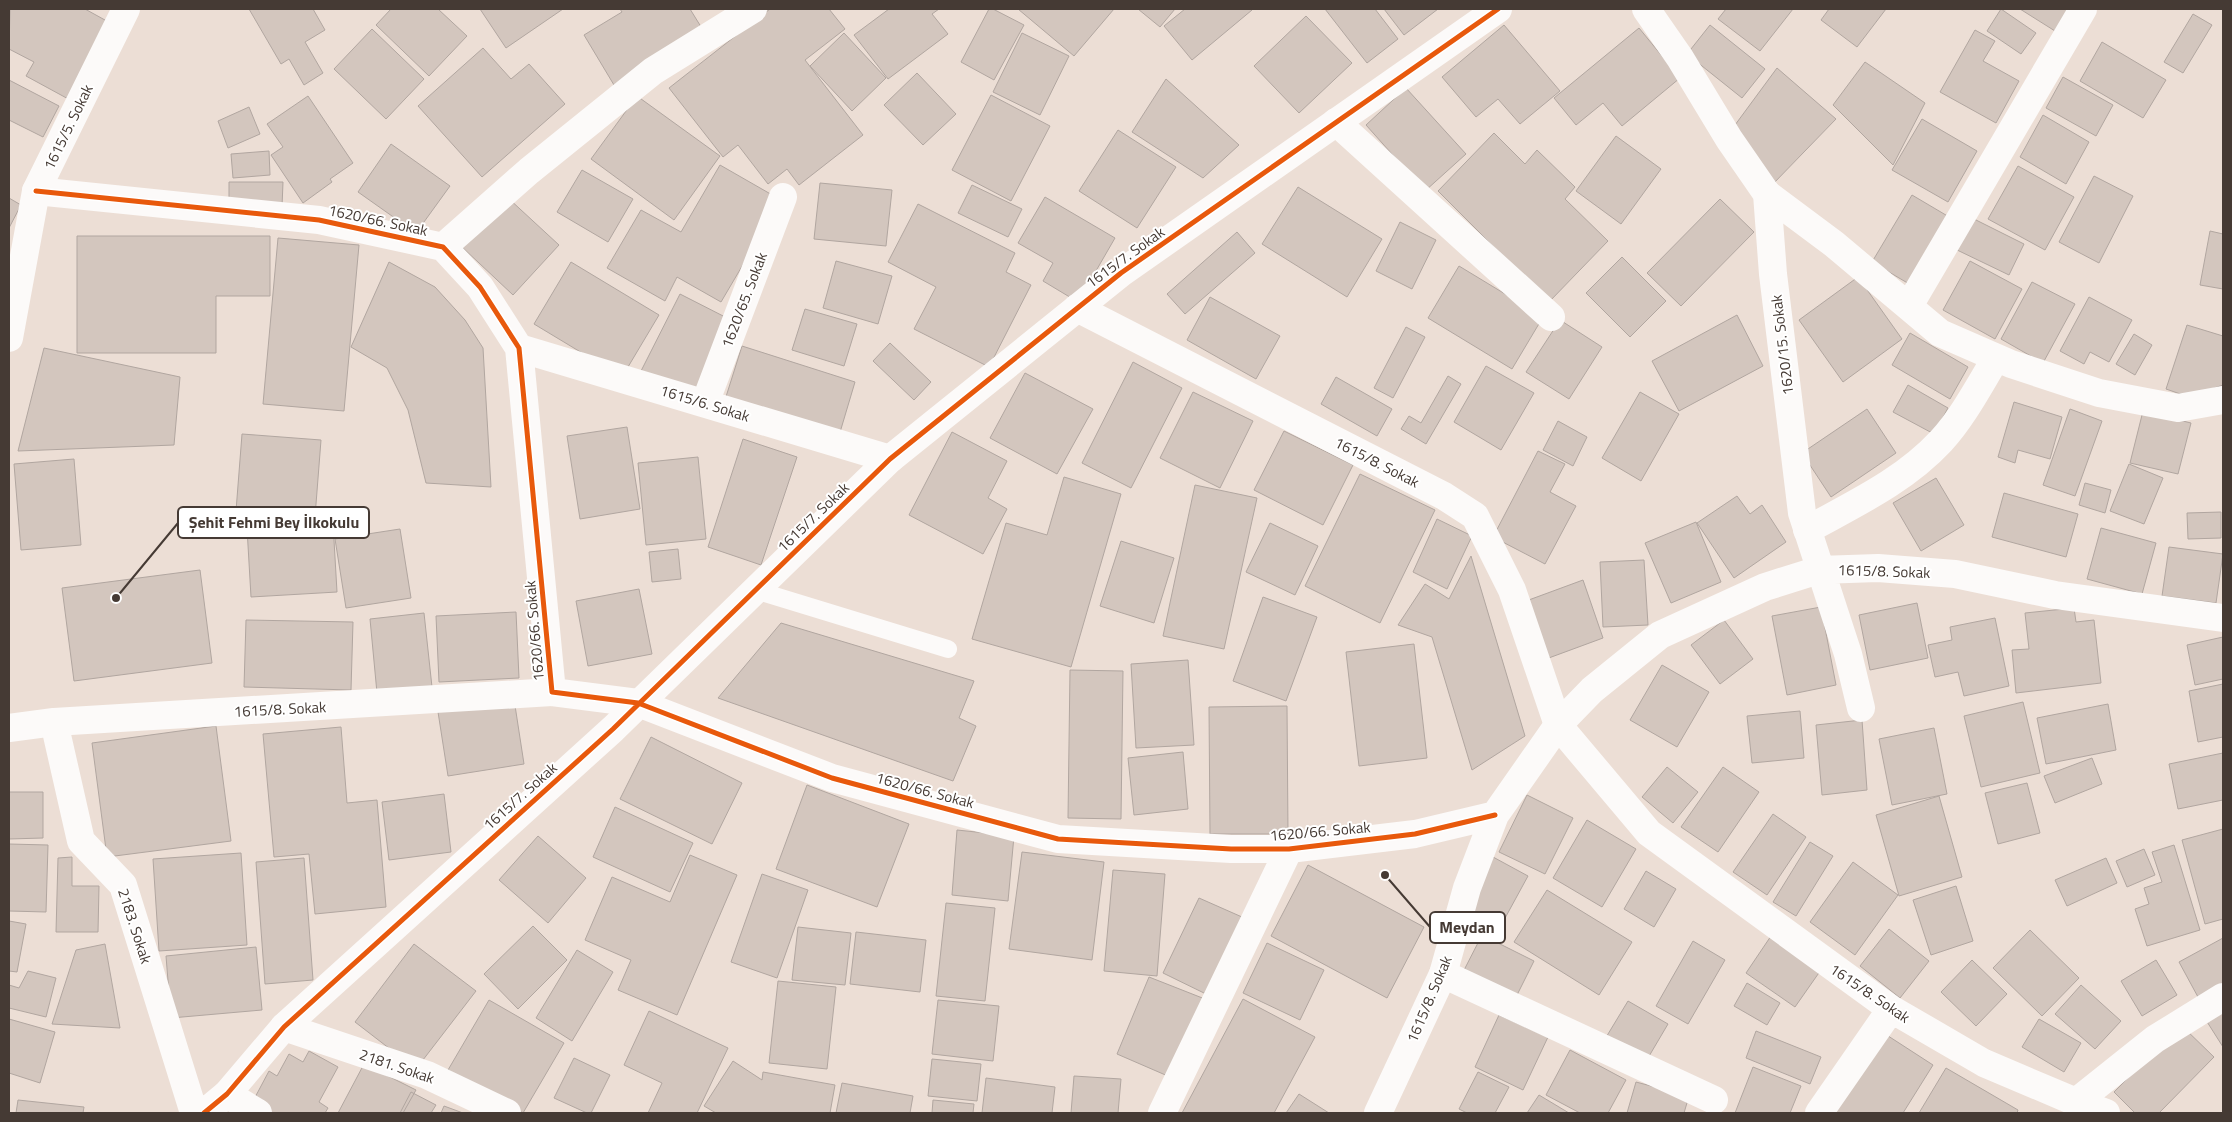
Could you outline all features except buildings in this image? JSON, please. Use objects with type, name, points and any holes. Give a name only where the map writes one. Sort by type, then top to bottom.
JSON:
[{"type":"street","name":"1615/5. Sokak","points":[[9,338],[15,262],[36,191],[126,9]]},
{"type":"street","points":[[443,247],[529,171],[654,71],[753,9]]},
{"type":"street","name":"1615/7. Sokak","points":[[204,1113],[227,1094],[284,1027],[606,736],[890,459],[1121,273],[1498,9]]},
{"type":"street","points":[[1646,9],[1680,58],[1729,139],[1767,194],[1834,244],[1940,333],[1996,358],[2099,393],[2178,408],[2223,400]]},
{"type":"street","points":[[1909,306],[2083,9]]},
{"type":"street","points":[[1336,122],[1551,317]]},
{"type":"street","name":"1620/66. Sokak","points":[[36,191],[319,220],[443,247],[480,287],[520,348],[552,692],[638,703],[832,778],[1058,839],[1231,849],[1290,849],[1415,834],[1495,815]]},
{"type":"street","name":"1620/15. Sokak","points":[[1767,194],[1775,293],[1802,513],[1819,570],[1848,654],[1861,708]]},
{"type":"street","name":"1620/65. Sokak","points":[[705,403],[783,197]]},
{"type":"street","name":"1615/8. Sokak","points":[[1077,308],[1444,496],[1476,516],[1512,590],[1558,725],[1649,833],[1891,1009],[1984,1063],[2106,1113]]},
{"type":"street","name":"1615/6. Sokak","points":[[520,348],[890,459]]},
{"type":"street","points":[[1807,530],[1882,489],[1913,467],[1955,424],[1996,358]]},
{"type":"street","name":"1615/8. Sokak","points":[[1378,1113],[1443,974],[1467,888],[1495,815],[1558,725],[1592,690],[1660,635],[1765,587],[1819,570],[1878,568],[1955,574],[2055,595],[2223,618]]},
{"type":"street","name":"1615/8. Sokak","points":[[9,728],[54,722],[552,692]]},
{"type":"street","name":"2183. Sokak","points":[[54,722],[81,842],[123,885],[194,1113]]},
{"type":"street","name":"1620/66. Sokak","points":[[1162,1113],[1290,849]]},
{"type":"street","points":[[1443,974],[1714,1100]]},
{"type":"street","points":[[2076,1102],[2156,1039],[2223,997]]},
{"type":"street","points":[[1819,1113],[1891,1009]]},
{"type":"street","name":"2181. Sokak","points":[[284,1027],[427,1075],[508,1113]]},
{"type":"street","points":[[227,1094],[258,1113]]},
{"type":"lane","points":[[755,590],[948,649]]},
{"type":"cycle path","points":[[204,1113],[227,1094],[284,1027],[613,729],[890,459],[1121,273],[1498,9]]},
{"type":"cycle path","points":[[36,191],[319,220],[443,247],[480,287],[519,348],[552,692],[638,703],[832,778],[1058,839],[1231,849],[1289,849],[1415,834],[1495,815]]},
{"type":"place","name":"Şehit Fehmi Bey İlkokulu","points":[[116,598]]},
{"type":"place","name":"Meydan","points":[[1385,875]]}]
